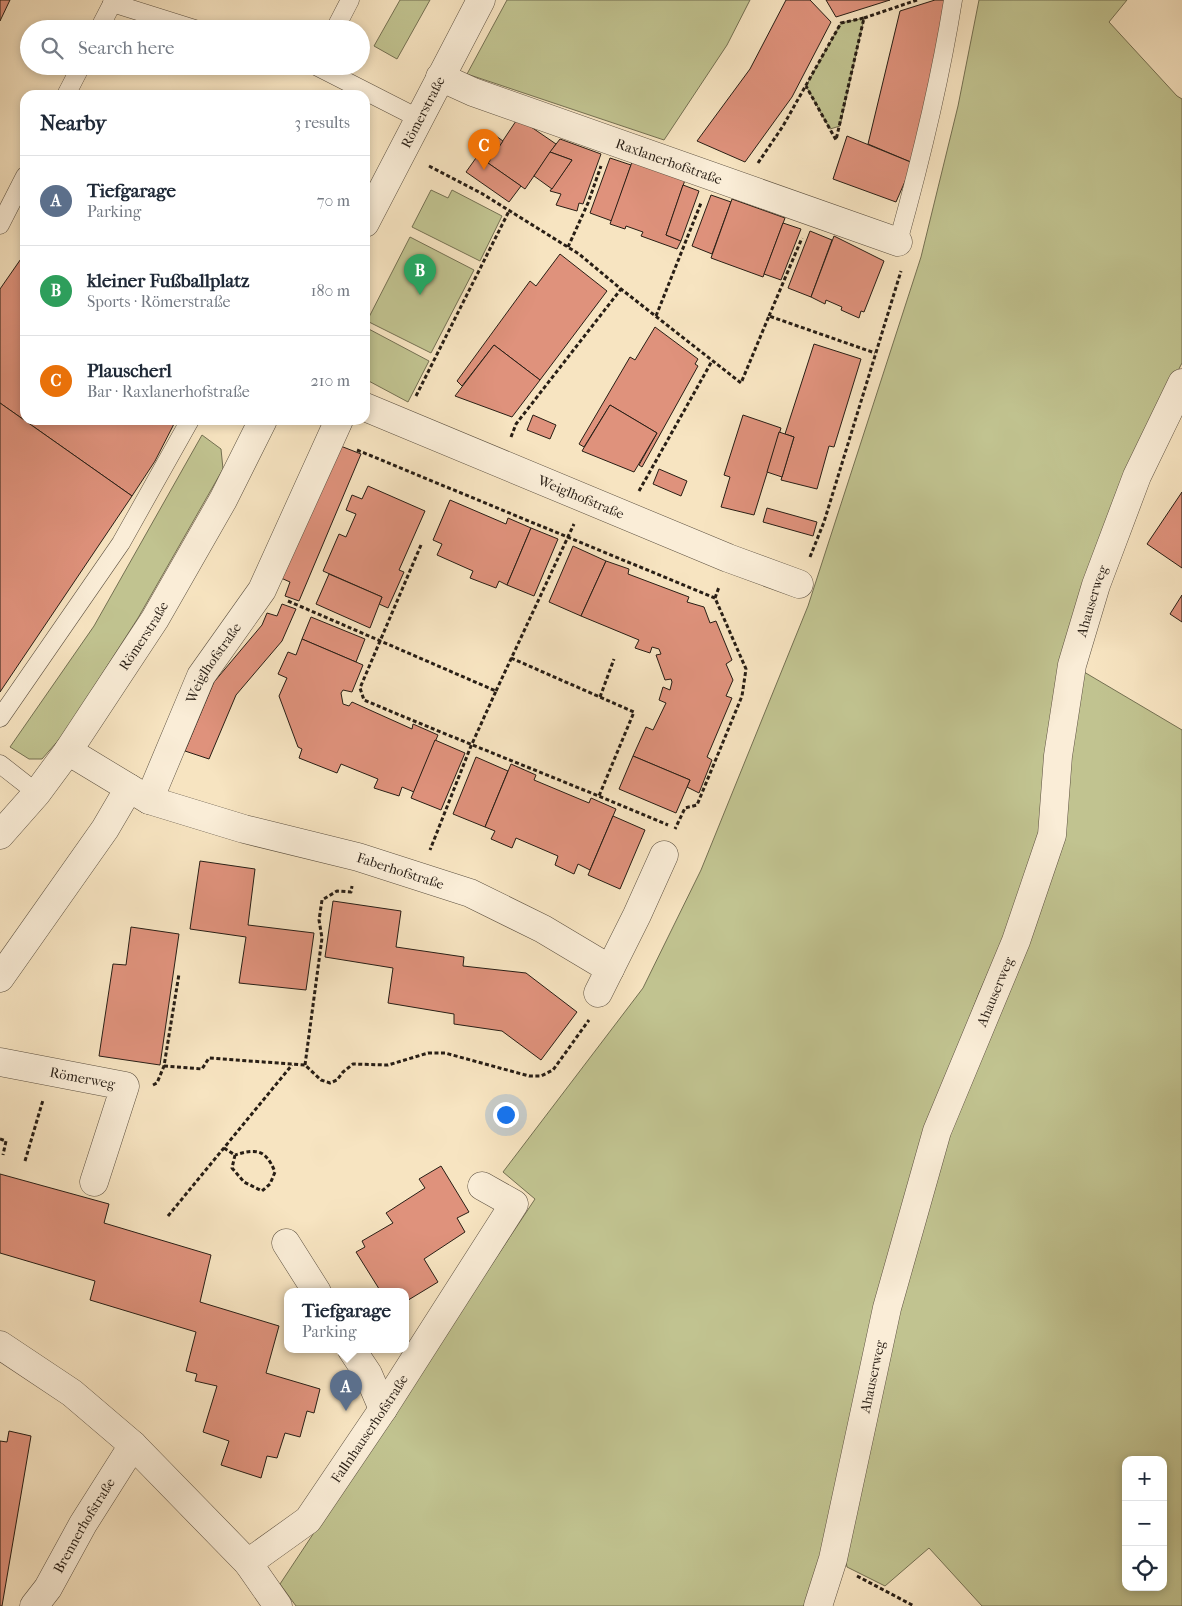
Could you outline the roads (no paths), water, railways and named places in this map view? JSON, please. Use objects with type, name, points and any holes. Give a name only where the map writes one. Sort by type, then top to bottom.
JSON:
[{"type":"street","name":"Römerstraße","points":[[370,213],[481,0]]},
{"type":"street","name":"Raxlanerhofstraße","points":[[440,77],[473,92],[898,242]]},
{"type":"street","name":"Ahauserweg","points":[[818,1606],[832,1561],[888,1308],[938,1131],[1016,941],[1052,835],[1058,756],[1072,664],[1096,585],[1137,476],[1182,382]]},
{"type":"street","name":"Weiglhofstraße","points":[[370,408],[728,558],[799,584]]},
{"type":"street","name":"Römerstraße","points":[[0,835],[37,793],[68,751],[155,619],[223,500],[260,425]]},
{"type":"street","name":"Weiglhofstraße","points":[[0,978],[105,829],[139,794],[201,676],[262,590],[335,429]]},
{"type":"street","name":"Faberhofstraße","points":[[68,751],[139,794],[244,829],[358,857],[470,893],[543,929],[610,969]]},
{"type":"street","points":[[598,993],[664,855]]},
{"type":"street","name":"Römerweg","points":[[0,1062],[125,1086],[94,1182]]},
{"type":"street","name":"Fallnhauserhofstraße","points":[[248,1563],[308,1520],[383,1410],[514,1204],[482,1186]]},
{"type":"street","points":[[286,1243],[314,1288]]},
{"type":"street","points":[[0,1345],[72,1393],[133,1445],[248,1563],[278,1606]]},
{"type":"street","points":[[354,1353],[368,1374],[383,1410]]},
{"type":"street","name":"Brennerhofstraße","points":[[34,1606],[48,1588],[83,1524],[133,1445]]},
{"type":"lane","points":[[340,20],[350,0]]},
{"type":"lane","points":[[898,242],[917,172],[945,50],[953,0]]},
{"type":"lane","points":[[104,20],[113,2],[167,20]]},
{"type":"lane","points":[[69,90],[76,75]]},
{"type":"lane","points":[[334,75],[363,90]]},
{"type":"lane","points":[[370,94],[418,118]]},
{"type":"lane","points":[[0,225],[20,186]]},
{"type":"lane","points":[[0,718],[121,543],[187,425]]},
{"type":"lane","points":[[0,764],[37,793]]},
{"type":"place","name":"Plauscherl","points":[[484,170]]},
{"type":"place","name":"kleiner Fußballplatz","points":[[420,295]]},
{"type":"place","name":"Tiefgarage","points":[[346,1411]]}]
